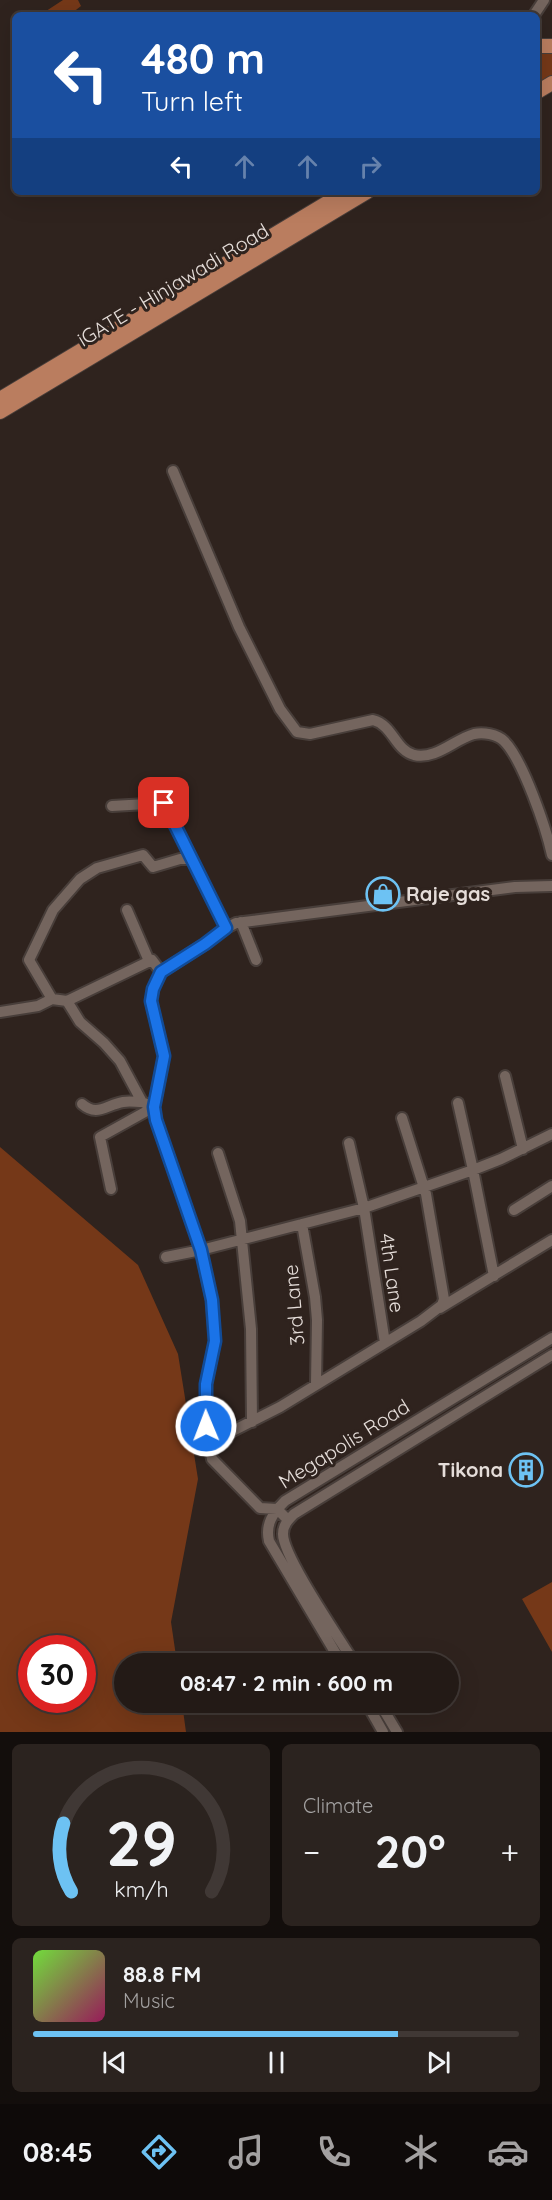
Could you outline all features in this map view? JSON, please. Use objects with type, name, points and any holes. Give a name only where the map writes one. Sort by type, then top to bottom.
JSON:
[{"type":"main road","name":"iGATE - Hinjawadi Road","points":[[0,399],[340,195]]},
{"type":"main road","name":"iGATE - Hinjawadi Road","points":[[0,412],[361,195]]},
{"type":"street","points":[[173,471],[239,627],[280,709],[297,732],[309,734],[373,720],[383,723],[400,746],[413,754],[430,754],[472,735],[488,734],[503,741],[537,806],[552,855]]},
{"type":"street","points":[[112,806],[164,803],[226,928]]},
{"type":"street","points":[[52,999],[30,960],[53,910],[80,879],[97,868],[143,855],[153,867],[180,859],[191,859]]},
{"type":"street","points":[[288,1520],[277,1509],[260,1508],[212,1459],[206,1426],[206,1384],[215,1341],[212,1300],[201,1250],[156,1120],[154,1107],[164,1056],[151,1001],[153,989],[161,972],[226,928],[241,922],[515,887],[552,886]]},
{"type":"street","points":[[127,910],[149,961]]},
{"type":"street","points":[[241,922],[256,960]]},
{"type":"street","points":[[0,1012],[39,1006],[52,999],[67,1001],[152,960],[161,972]]},
{"type":"street","points":[[67,1001],[80,1022],[120,1061],[142,1102]]},
{"type":"street","points":[[505,1076],[524,1149]]},
{"type":"street","points":[[82,1104],[88,1110],[94,1111],[124,1102],[142,1102],[154,1107]]},
{"type":"street","points":[[458,1103],[494,1276]]},
{"type":"street","points":[[111,1189],[100,1137],[154,1107]]},
{"type":"street","points":[[402,1118],[422,1189],[426,1194],[444,1299],[442,1305],[435,1311]]},
{"type":"street","points":[[166,1257],[364,1208],[473,1170],[524,1149],[552,1134]]},
{"type":"street","name":"4th Lane","points":[[349,1143],[364,1208],[385,1343]]},
{"type":"street","points":[[218,1153],[240,1221],[251,1329],[252,1422]]},
{"type":"street","points":[[514,1210],[552,1186]]},
{"type":"street","name":"3rd Lane","points":[[302,1224],[315,1297],[316,1384]]},
{"type":"street","points":[[209,1443],[252,1422],[552,1240]]},
{"type":"street","name":"Megapolis Road","points":[[335,1653],[269,1541],[268,1527],[277,1509],[285,1501],[552,1338]]},
{"type":"street","name":"Megapolis Road","points":[[348,1653],[287,1550],[283,1536],[284,1526],[288,1520],[331,1491],[552,1355]]},
{"type":"street","points":[[372,1713],[383,1732]]},
{"type":"street","points":[[386,1713],[397,1732]]},
{"type":"shaded area","points":[[63,0],[78,0],[81,6],[73,12],[45,12]]},
{"type":"shaded area","points":[[540,51],[552,51],[552,76],[540,83]]},
{"type":"shaded area","points":[[0,1147],[138,1265],[178,1354],[198,1479],[171,1622],[176,1653],[114,1653],[114,1713],[183,1713],[186,1732],[0,1732]]},
{"type":"shaded area","points":[[552,1582],[552,1652],[522,1599]]},
{"type":"place","name":"Raje gas","points":[[383,894]]},
{"type":"place","name":"Tikona","points":[[526,1470]]},
{"type":"route","points":[[164,803],[226,928],[161,972],[153,989],[151,1001],[164,1056],[154,1107],[156,1120],[201,1250],[212,1300],[215,1341],[206,1384],[206,1426]]}]
